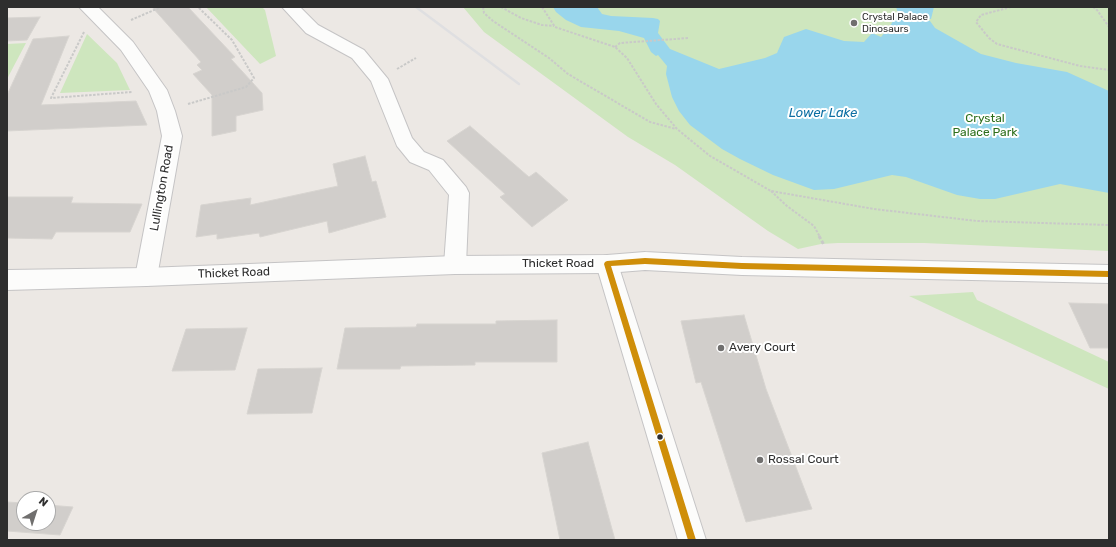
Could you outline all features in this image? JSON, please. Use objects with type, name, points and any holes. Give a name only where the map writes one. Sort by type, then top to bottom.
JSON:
[{"type":"street","points":[[290,7],[312,29],[358,54],[379,79],[404,141],[417,157],[436,165],[459,193],[456,265]]},
{"type":"street","name":"Lullington Road","points":[[91,9],[127,46],[158,90],[166,111],[172,136],[146,277]]},
{"type":"street","name":"Thicket Road","points":[[7,280],[146,277],[456,265],[607,264],[645,261],[742,266],[1109,274]]},
{"type":"street","points":[[607,264],[692,540]]},
{"type":"path","points":[[111,29],[161,7]]},
{"type":"path","points":[[166,111],[246,87],[254,78],[232,40],[198,7]]},
{"type":"path","points":[[483,7],[484,13],[493,22],[549,58],[568,74],[650,122],[677,129]]},
{"type":"path","points":[[501,7],[521,18],[542,26],[555,26],[615,47],[627,58],[656,104],[677,129],[710,156],[771,191],[787,206],[814,226],[836,267]]},
{"type":"path","points":[[542,7],[555,26]]},
{"type":"path","points":[[1011,7],[981,15],[976,22],[989,38],[997,44],[1080,66],[1109,70]]},
{"type":"path","points":[[1093,7],[1097,10],[1109,27]]},
{"type":"path","points":[[91,9],[51,98],[158,90]]},
{"type":"path","points":[[615,47],[620,43],[689,38]]},
{"type":"path","points":[[771,191],[874,209],[977,221],[1109,225]]},
{"type":"green space","points":[[206,7],[262,7],[265,10],[276,56],[260,64]]},
{"type":"green space","name":"Crystal Palace Park","points":[[463,7],[1109,7],[1109,251],[924,243],[838,243],[821,244],[798,249],[768,231],[675,165],[628,137],[484,32]]},
{"type":"green space","points":[[87,34],[117,63],[130,90],[60,93]]},
{"type":"green space","points":[[26,43],[7,79],[7,44]]},
{"type":"green space","points":[[973,292],[977,300],[1109,362],[1109,389],[909,296]]},
{"type":"water","name":"Lower Lake","points":[[553,7],[597,7],[602,14],[611,16],[658,19],[660,21],[658,33],[670,49],[719,69],[765,58],[777,53],[784,37],[806,29],[844,41],[864,42],[872,33],[881,37],[898,13],[896,7],[934,7],[931,19],[908,17],[930,21],[935,28],[981,54],[1016,63],[1067,72],[1109,91],[1109,193],[1060,184],[995,199],[980,199],[957,195],[906,177],[892,175],[834,189],[814,190],[773,175],[740,159],[722,149],[690,125],[679,111],[672,97],[666,74],[667,66],[658,55],[656,56],[651,52],[644,38],[619,31],[581,27],[566,20],[556,12]]},
{"type":"building","points":[[152,7],[188,7],[235,57],[231,59],[262,93],[263,110],[236,116],[236,131],[212,136],[212,95],[193,74],[202,70],[197,65],[201,62]]},
{"type":"building","points":[[40,17],[27,40],[7,41],[7,18]]},
{"type":"building","points":[[69,36],[41,105],[136,101],[147,125],[7,131],[7,95],[33,39]]},
{"type":"building","points":[[470,126],[529,177],[536,172],[568,200],[532,227],[500,197],[505,194],[447,141]]},
{"type":"building","points":[[365,156],[372,182],[376,181],[386,217],[329,233],[327,221],[260,237],[259,233],[217,239],[217,234],[196,237],[201,205],[251,198],[250,205],[338,186],[333,164]]},
{"type":"building","points":[[7,197],[73,197],[71,203],[142,204],[130,232],[56,232],[52,239],[7,238]]},
{"type":"building","points":[[1069,303],[1109,304],[1109,348],[1090,348]]},
{"type":"building","points":[[744,315],[766,389],[812,509],[746,522],[701,382],[696,383],[681,321]]},
{"type":"building","points":[[557,320],[557,362],[475,362],[475,365],[401,366],[400,369],[337,369],[345,328],[416,327],[417,324],[496,324],[496,321]]},
{"type":"building","points":[[247,328],[235,370],[172,371],[186,329]]},
{"type":"building","points":[[322,368],[312,413],[247,414],[258,369]]},
{"type":"building","points":[[588,442],[615,540],[560,540],[542,453]]},
{"type":"building","points":[[7,502],[16,503],[16,531],[56,531],[56,506],[73,507],[60,535],[7,531]]},
{"type":"railway","points":[[416,7],[519,84]]},
{"type":"transit line","points":[[692,540],[607,264],[645,261],[742,266],[1109,274]]},
{"type":"place","name":"Crystal Palace Dinosaurs","points":[[854,23]]},
{"type":"place","name":"Avery Court","points":[[721,348]]},
{"type":"place","name":"Rossal Court","points":[[760,460]]}]
